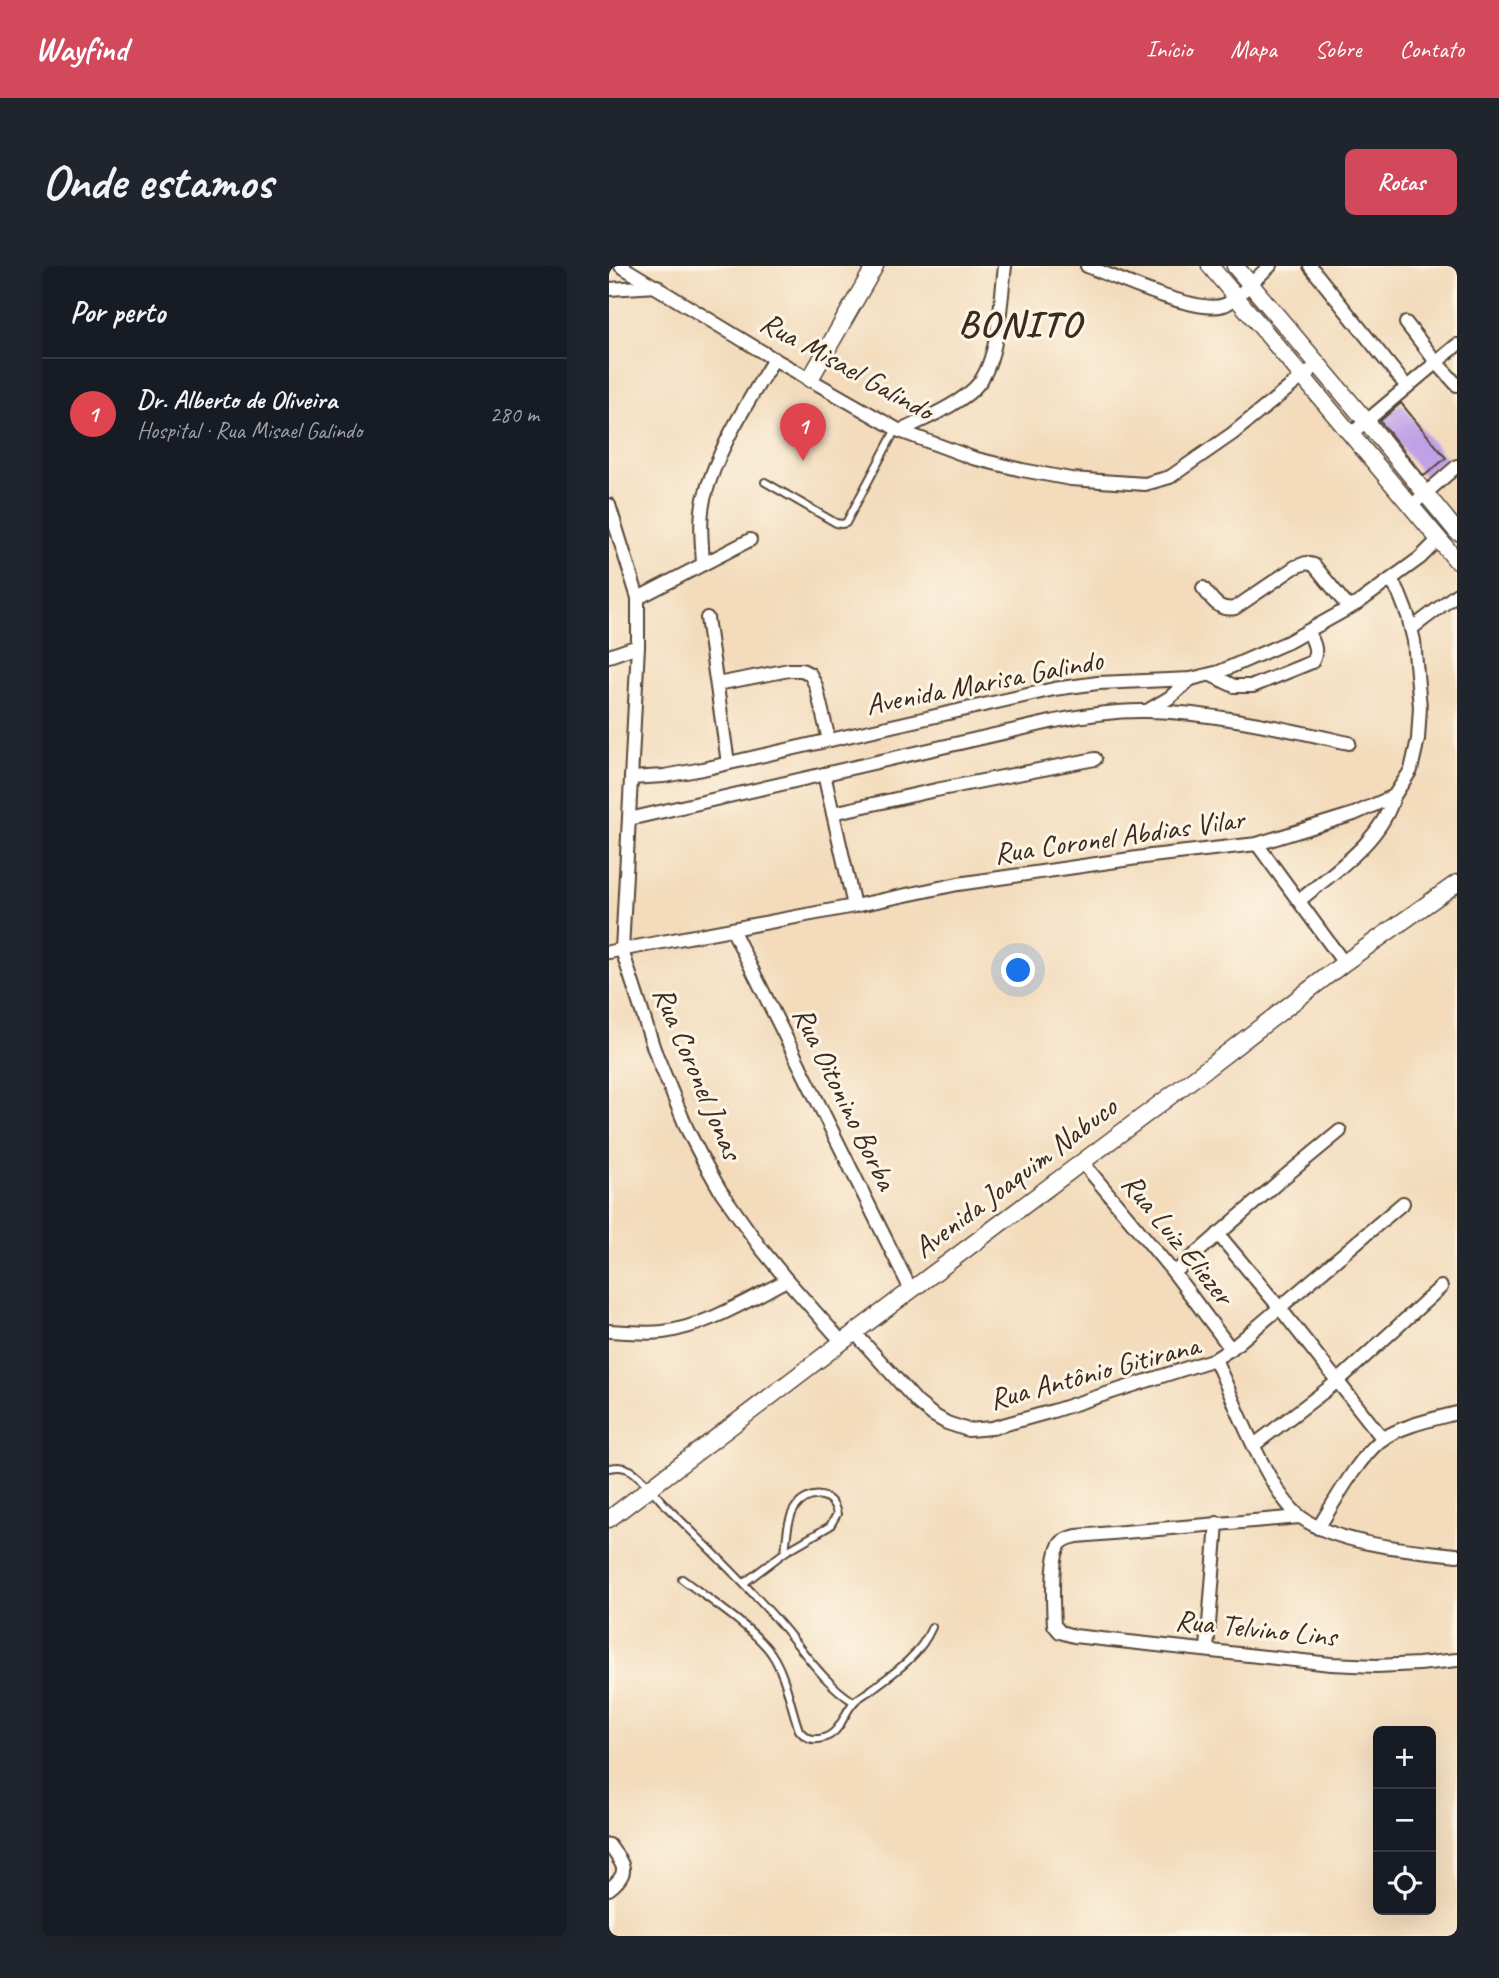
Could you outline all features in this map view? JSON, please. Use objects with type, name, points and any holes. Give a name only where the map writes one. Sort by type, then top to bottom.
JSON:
[{"type":"street","name":"Rua Misael Galindo","points":[[621,266],[898,430],[973,458],[1071,479],[1145,484],[1170,477],[1232,434],[1317,365]]},
{"type":"street","points":[[810,379],[875,266]]},
{"type":"street","points":[[898,430],[964,397],[980,383],[990,360],[996,333],[1005,266]]},
{"type":"street","points":[[1087,266],[1159,294],[1216,307],[1235,298],[1269,266]]},
{"type":"street","points":[[1210,266],[1457,562]]},
{"type":"street","points":[[1235,266],[1457,532]]},
{"type":"street","points":[[1310,266],[1407,387]]},
{"type":"street","points":[[609,289],[657,286]]},
{"type":"street","points":[[1406,323],[1457,384]]},
{"type":"street","points":[[1351,434],[1457,345]]},
{"type":"street","points":[[703,564],[701,520],[714,469],[774,359]]},
{"type":"street","points":[[1411,506],[1457,466]]},
{"type":"street","points":[[609,505],[638,598],[629,819],[616,951]]},
{"type":"street","name":"Avenida Marisa Galindo","points":[[631,778],[683,774],[1065,687],[1107,682],[1191,679],[1210,675],[1245,662],[1349,608],[1420,558],[1439,539]]},
{"type":"street","points":[[638,598],[750,540]]},
{"type":"street","points":[[1203,588],[1218,607],[1226,610],[1235,608],[1295,567],[1306,563],[1314,565],[1349,608]]},
{"type":"street","points":[[1299,901],[1375,833],[1411,769],[1418,739],[1419,678],[1408,615],[1391,580]]},
{"type":"street","points":[[1411,628],[1457,594]]},
{"type":"street","points":[[707,618],[728,763]]},
{"type":"street","points":[[1210,675],[1234,686],[1253,686],[1312,662],[1315,652],[1308,631]]},
{"type":"street","points":[[609,656],[638,646]]},
{"type":"street","points":[[716,684],[789,670],[803,670],[810,674],[816,687],[829,740]]},
{"type":"street","points":[[1147,711],[1169,698],[1191,679]]},
{"type":"street","name":"Avenida Marisa Galindo","points":[[629,819],[1105,712],[1147,711],[1232,720],[1349,743]]},
{"type":"street","points":[[833,813],[1095,758]]},
{"type":"street","points":[[824,774],[854,906]]},
{"type":"street","name":"Rua Coronel Abdias Vilar","points":[[616,951],[958,884],[1151,856],[1257,844],[1354,814],[1394,796]]},
{"type":"street","points":[[1257,844],[1344,963]]},
{"type":"street","name":"Avenida Joaquim Nabuco","points":[[609,1520],[1344,963],[1457,883]]},
{"type":"street","name":"Rua Oitonino Borba","points":[[732,929],[911,1290]]},
{"type":"street","name":"Rua Coronel Jonas","points":[[616,951],[687,1129],[720,1190],[787,1280],[848,1337]]},
{"type":"street","points":[[1174,1273],[1340,1131]]},
{"type":"street","name":"Rua Luiz Eliezer","points":[[1083,1163],[1174,1273],[1231,1349]]},
{"type":"street","points":[[1215,1359],[1231,1349],[1403,1203]]},
{"type":"street","points":[[1217,1234],[1279,1307],[1383,1439]]},
{"type":"street","points":[[609,1331],[663,1332],[705,1320],[787,1280]]},
{"type":"street","points":[[1254,1445],[1338,1381],[1441,1287]]},
{"type":"street","name":"Rua Antônio Gitirana","points":[[848,1337],[933,1415],[968,1430],[992,1428],[1053,1411],[1215,1359],[1254,1445],[1286,1503],[1300,1517],[1318,1528],[1356,1540],[1457,1555]]},
{"type":"street","points":[[1318,1528],[1368,1454],[1383,1439],[1403,1429],[1457,1413]]},
{"type":"street","points":[[1207,1649],[1217,1523],[1300,1517]]},
{"type":"street","name":"Rua Telvino Lins","points":[[1217,1523],[1065,1539],[1059,1545],[1056,1558],[1054,1625],[1060,1632],[1074,1636],[1342,1664],[1419,1664],[1457,1660]]},
{"type":"street","points":[[609,1845],[622,1864],[624,1874],[609,1889]]},
{"type":"lane","points":[[765,482],[836,523],[846,523],[898,430]]},
{"type":"lane","points":[[609,1468],[629,1469],[649,1488],[744,1583],[829,1683],[854,1702]]},
{"type":"lane","points":[[744,1583],[785,1552],[830,1526],[837,1514],[833,1501],[827,1496],[817,1495],[796,1507],[791,1517],[785,1552]]},
{"type":"lane","points":[[682,1579],[755,1636],[770,1653],[779,1668],[799,1730],[811,1739],[821,1739],[832,1734],[854,1702],[918,1653],[932,1627]]},
{"type":"building","points":[[1401,403],[1446,458],[1424,476],[1380,421]]},
{"type":"place","name":"Dr. Alberto de Oliveira","points":[[803,461]]},
{"type":"district","name":"BONITO","points":[[1020,323]]}]
